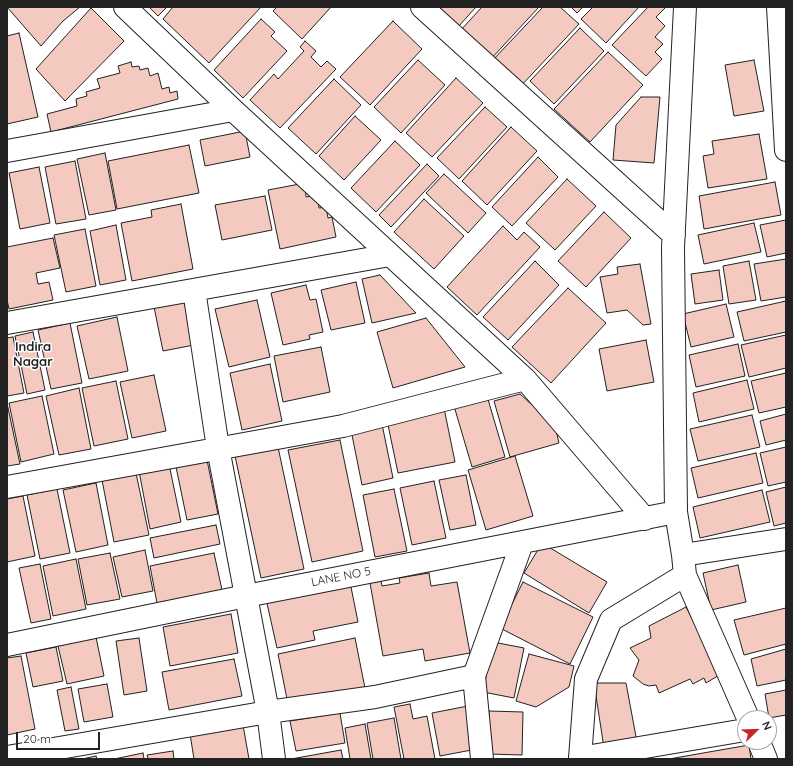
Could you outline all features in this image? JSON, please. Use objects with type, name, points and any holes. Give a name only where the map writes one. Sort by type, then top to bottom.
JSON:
[{"type":"street","points":[[125,7],[233,110],[525,379],[644,519]]},
{"type":"street","points":[[422,7],[674,235]]},
{"type":"street","points":[[685,7],[674,235],[676,512],[684,565],[745,710]]},
{"type":"street","points":[[778,7],[786,150]]},
{"type":"street","points":[[7,151],[233,110]]},
{"type":"street","points":[[7,322],[390,255]]},
{"type":"street","points":[[194,290],[218,448],[268,712],[274,759]]},
{"type":"street","points":[[7,487],[343,426],[525,379]]},
{"type":"street","name":"LANE NO 5","points":[[7,645],[246,596],[676,512]]},
{"type":"street","points":[[737,731],[579,759],[586,680],[611,620],[684,565],[786,539]]},
{"type":"street","points":[[482,759],[474,676],[522,543]]},
{"type":"street","points":[[7,757],[268,712],[374,697],[474,676]]},
{"type":"building","points":[[7,7],[80,7],[63,21],[41,46]]},
{"type":"building","points":[[149,7],[167,7],[158,16]]},
{"type":"building","points":[[173,7],[261,7],[209,63],[163,19]]},
{"type":"building","points":[[277,7],[331,7],[302,39],[273,11]]},
{"type":"building","points":[[437,7],[476,7],[458,27]]},
{"type":"building","points":[[482,7],[539,7],[490,60],[459,32]]},
{"type":"building","points":[[543,7],[560,7],[579,24],[519,88],[491,62]]},
{"type":"building","points":[[571,7],[583,7],[577,13]]},
{"type":"building","points":[[593,7],[639,7],[606,43],[581,19]]},
{"type":"building","points":[[648,7],[666,7],[656,17],[665,26],[655,37],[663,44],[655,52],[662,59],[646,76],[612,45]]},
{"type":"building","points":[[91,8],[124,41],[65,101],[36,69]]},
{"type":"building","points":[[261,19],[275,32],[271,36],[287,51],[243,98],[214,70]]},
{"type":"building","points":[[393,21],[422,49],[370,105],[340,77]]},
{"type":"building","points":[[580,28],[604,51],[554,104],[530,81]]},
{"type":"building","points":[[19,33],[38,117],[7,124],[7,36]]},
{"type":"building","points":[[305,41],[316,51],[311,57],[321,67],[327,61],[336,69],[280,128],[250,100],[274,74],[278,79],[304,51],[300,47]]},
{"type":"building","points":[[608,52],[643,85],[590,142],[554,109]]},
{"type":"building","points":[[418,60],[445,85],[401,133],[374,107]]},
{"type":"building","points":[[754,60],[764,111],[734,116],[725,65]]},
{"type":"building","points":[[131,62],[132,67],[139,66],[140,70],[148,68],[150,76],[158,73],[162,89],[169,87],[170,93],[177,91],[178,99],[51,132],[47,114],[77,106],[76,99],[87,96],[86,92],[100,88],[97,79],[120,73],[118,66]]},
{"type":"building","points":[[456,78],[483,103],[432,157],[406,133]]},
{"type":"building","points":[[334,79],[361,105],[316,154],[288,128]]},
{"type":"building","points":[[641,97],[660,97],[654,163],[613,160],[616,125]]},
{"type":"building","points":[[485,107],[507,127],[459,179],[437,158]]},
{"type":"building","points":[[355,116],[381,140],[344,180],[319,156]]},
{"type":"building","points":[[511,127],[537,151],[487,205],[462,181]]},
{"type":"building","points":[[245,131],[250,157],[205,166],[200,140]]},
{"type":"building","points":[[759,134],[767,179],[708,188],[703,156],[714,154],[712,141]]},
{"type":"building","points":[[395,141],[420,165],[376,212],[351,188]]},
{"type":"building","points":[[189,145],[199,193],[117,209],[108,161]]},
{"type":"building","points":[[105,153],[116,210],[89,215],[77,159]]},
{"type":"building","points":[[538,157],[558,177],[512,226],[492,207]]},
{"type":"building","points":[[75,161],[86,219],[56,224],[45,167]]},
{"type":"building","points":[[427,164],[439,176],[391,227],[379,215]]},
{"type":"building","points":[[39,167],[50,223],[20,229],[9,173]]},
{"type":"building","points":[[444,174],[486,213],[468,233],[426,193]]},
{"type":"building","points":[[567,179],[596,206],[555,250],[526,223]]},
{"type":"building","points":[[775,182],[781,215],[704,229],[699,196]]},
{"type":"building","points":[[305,183],[306,197],[317,195],[319,208],[326,207],[328,218],[332,217],[336,237],[280,249],[268,190]]},
{"type":"building","points":[[265,196],[272,230],[222,240],[215,205]]},
{"type":"building","points":[[424,199],[464,236],[434,269],[394,232]]},
{"type":"building","points":[[181,204],[193,269],[132,281],[121,223],[152,217],[151,210]]},
{"type":"building","points":[[604,212],[631,238],[586,287],[558,261]]},
{"type":"building","points":[[786,220],[786,253],[767,257],[760,225]]},
{"type":"building","points":[[754,223],[761,252],[704,264],[698,235]]},
{"type":"building","points":[[116,225],[126,280],[100,285],[90,231]]},
{"type":"building","points":[[503,226],[517,240],[524,232],[540,247],[477,315],[447,287]]},
{"type":"building","points":[[85,229],[96,286],[66,292],[54,235]]},
{"type":"building","points":[[53,238],[60,268],[36,273],[38,284],[49,282],[53,300],[9,309],[7,300],[7,247]]},
{"type":"building","points":[[786,259],[786,297],[761,301],[754,264]]},
{"type":"building","points":[[535,261],[559,285],[508,340],[483,317]]},
{"type":"building","points":[[749,261],[756,300],[729,304],[723,266]]},
{"type":"building","points":[[640,264],[651,324],[643,325],[627,310],[607,313],[600,277],[618,274],[617,267]]},
{"type":"building","points":[[719,270],[723,300],[695,304],[691,274]]},
{"type":"building","points":[[380,275],[416,313],[372,323],[362,279]]},
{"type":"building","points":[[356,282],[365,323],[331,330],[321,290]]},
{"type":"building","points":[[306,285],[310,300],[316,299],[323,332],[309,335],[310,339],[283,345],[271,293]]},
{"type":"building","points":[[568,288],[606,323],[551,383],[512,347]]},
{"type":"building","points":[[257,300],[270,357],[229,367],[215,309]]},
{"type":"building","points":[[184,301],[194,345],[163,351],[154,307]]},
{"type":"building","points":[[786,301],[786,332],[744,341],[737,312]]},
{"type":"building","points":[[726,304],[734,337],[691,347],[683,314]]},
{"type":"building","points":[[117,317],[128,371],[89,379],[77,326]]},
{"type":"building","points":[[426,318],[465,367],[393,388],[377,332]]},
{"type":"building","points":[[70,323],[82,383],[51,389],[38,330]]},
{"type":"building","points":[[33,332],[45,390],[27,394],[15,336]]},
{"type":"building","points":[[786,335],[786,368],[749,377],[741,345]]},
{"type":"building","points":[[13,337],[24,393],[7,396],[7,338]]},
{"type":"building","points":[[646,340],[654,382],[607,391],[599,349]]},
{"type":"building","points":[[738,344],[745,376],[696,387],[689,355]]},
{"type":"building","points":[[321,347],[330,392],[283,402],[274,356]]},
{"type":"building","points":[[270,364],[282,421],[242,430],[230,373]]},
{"type":"building","points":[[786,373],[786,407],[759,413],[751,381]]},
{"type":"building","points":[[154,375],[166,431],[132,438],[120,382]]},
{"type":"building","points":[[747,380],[754,409],[699,422],[693,393]]},
{"type":"building","points":[[116,381],[128,439],[94,446],[82,388]]},
{"type":"building","points":[[79,388],[91,449],[59,455],[46,396]]},
{"type":"building","points":[[520,394],[555,426],[559,443],[510,457],[494,401]]},
{"type":"building","points":[[42,396],[54,454],[21,462],[9,403]]},
{"type":"building","points":[[487,396],[505,457],[472,467],[454,406]]},
{"type":"building","points":[[7,403],[20,464],[7,466]]},
{"type":"building","points":[[444,408],[455,462],[398,473],[387,420]]},
{"type":"building","points":[[786,414],[786,440],[766,445],[760,421]]},
{"type":"building","points":[[752,415],[760,447],[698,461],[690,429]]},
{"type":"building","points":[[382,424],[393,478],[362,485],[351,430]]},
{"type":"building","points":[[340,440],[363,551],[312,562],[288,450]]},
{"type":"building","points":[[278,447],[304,569],[261,578],[235,456]]},
{"type":"building","points":[[786,447],[786,482],[768,486],[760,453]]},
{"type":"building","points":[[756,453],[763,483],[698,498],[691,468]]},
{"type":"building","points":[[206,455],[218,514],[187,520],[175,462]]},
{"type":"building","points":[[515,456],[533,516],[486,530],[468,470]]},
{"type":"building","points":[[169,464],[181,522],[150,529],[139,471]]},
{"type":"building","points":[[136,473],[149,535],[114,542],[102,480]]},
{"type":"building","points":[[466,475],[476,525],[450,530],[439,480]]},
{"type":"building","points":[[434,481],[446,538],[412,545],[400,488]]},
{"type":"building","points":[[96,483],[108,545],[76,552],[63,490]]},
{"type":"building","points":[[786,487],[786,523],[774,526],[766,492]]},
{"type":"building","points":[[57,489],[70,553],[40,559],[27,495]]},
{"type":"building","points":[[394,489],[407,551],[375,557],[363,495]]},
{"type":"building","points":[[762,490],[770,522],[700,538],[693,507]]},
{"type":"building","points":[[23,496],[35,556],[7,562],[7,499]]},
{"type":"building","points":[[216,525],[220,544],[154,558],[150,538]]},
{"type":"building","points":[[542,543],[607,582],[589,613],[524,573]]},
{"type":"building","points":[[145,550],[153,591],[122,597],[113,557]]},
{"type":"building","points":[[110,553],[120,599],[87,605],[78,559]]},
{"type":"building","points":[[214,553],[222,590],[157,603],[150,566]]},
{"type":"building","points":[[76,559],[86,609],[53,616],[43,566]]},
{"type":"building","points":[[40,564],[51,619],[31,623],[19,568]]},
{"type":"building","points":[[738,565],[746,602],[711,610],[703,573]]},
{"type":"building","points":[[429,573],[431,586],[457,582],[470,653],[425,661],[423,649],[383,656],[370,583],[381,581],[382,586],[400,583],[399,578]]},
{"type":"building","points":[[350,582],[358,622],[313,631],[315,640],[277,648],[266,599]]},
{"type":"building","points":[[523,582],[593,617],[570,664],[500,628]]},
{"type":"building","points":[[686,607],[721,674],[706,683],[704,678],[693,684],[690,679],[659,693],[656,685],[649,686],[643,684],[633,676],[639,660],[630,648],[651,638],[649,626]]},
{"type":"building","points":[[786,608],[786,644],[744,655],[734,620]]},
{"type":"building","points":[[231,614],[238,653],[170,666],[163,627]]},
{"type":"building","points":[[96,637],[104,676],[67,684],[58,646]]},
{"type":"building","points":[[139,638],[147,691],[124,695],[116,641]]},
{"type":"building","points":[[355,638],[365,688],[288,704],[278,654]]},
{"type":"building","points":[[493,642],[524,648],[514,698],[483,692]]},
{"type":"building","points":[[56,647],[63,681],[33,687],[26,653]]},
{"type":"building","points":[[786,649],[786,680],[757,686],[751,659]]},
{"type":"building","points":[[529,654],[574,666],[569,687],[536,707],[516,701]]},
{"type":"building","points":[[21,656],[35,729],[7,735],[7,658]]},
{"type":"building","points":[[234,659],[242,696],[169,710],[162,672]]},
{"type":"building","points":[[594,683],[626,683],[637,742],[604,748]]},
{"type":"building","points":[[107,684],[113,717],[84,722],[78,689]]},
{"type":"building","points":[[71,687],[79,729],[65,731],[57,690]]},
{"type":"building","points":[[786,690],[786,715],[777,717],[777,710],[768,710],[765,694]]},
{"type":"building","points":[[410,704],[413,719],[427,716],[435,759],[404,759],[394,707]]},
{"type":"building","points":[[468,706],[477,749],[440,756],[432,713]]},
{"type":"building","points":[[489,711],[523,712],[522,755],[488,754]]},
{"type":"building","points":[[340,713],[345,743],[296,751],[290,721]]},
{"type":"building","points":[[394,718],[401,759],[373,759],[367,723]]},
{"type":"building","points":[[365,724],[371,759],[350,759],[345,728]]},
{"type":"building","points":[[243,725],[249,759],[194,759],[190,734]]},
{"type":"building","points":[[737,747],[737,750],[750,750],[751,759],[669,759]]},
{"type":"building","points":[[341,750],[343,759],[291,759]]},
{"type":"building","points":[[173,751],[174,759],[148,759],[147,755]]},
{"type":"building","points":[[143,753],[144,759],[114,759]]},
{"type":"building","points":[[96,756],[97,759],[82,759]]},
{"type":"district","name":"Indira Nagar","points":[[33,354]]}]
